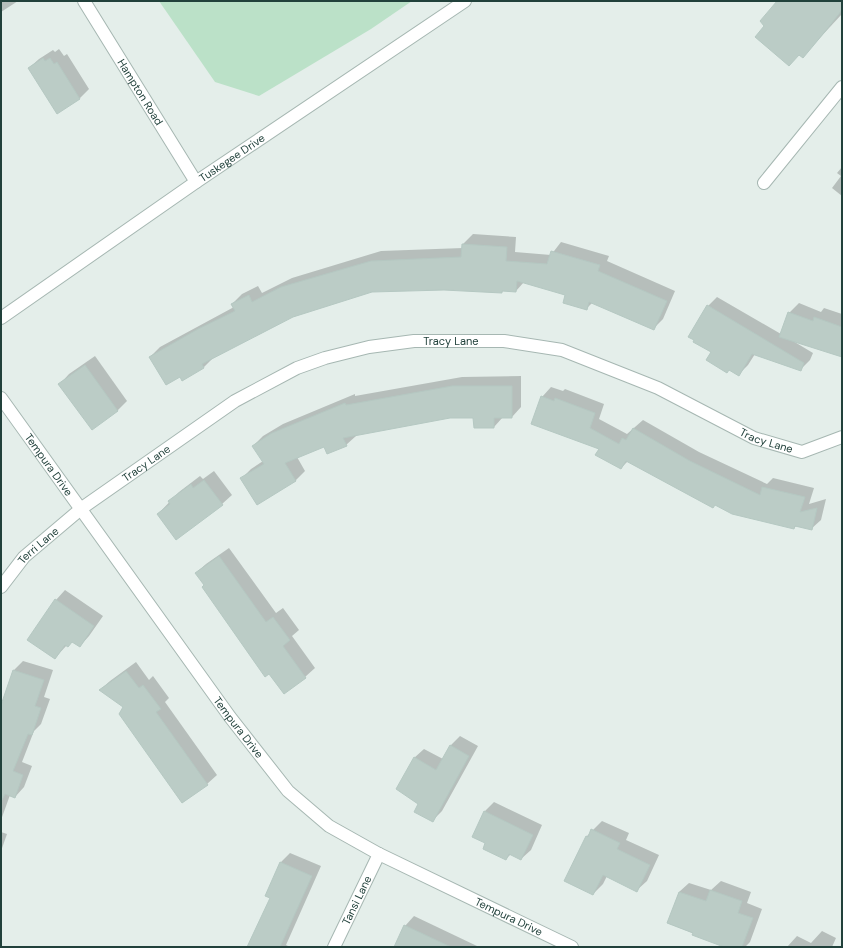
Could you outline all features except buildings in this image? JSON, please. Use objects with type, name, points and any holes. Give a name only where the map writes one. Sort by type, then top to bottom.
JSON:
[{"type":"street","name":"Hampton Road","points":[[84,1],[196,182]]},
{"type":"street","name":"Tuskegee Drive","points":[[1,318],[196,182],[465,1]]},
{"type":"street","points":[[764,183],[842,87]]},
{"type":"street","name":"Tracy Lane","points":[[82,508],[235,401],[297,368],[325,358],[369,347],[414,341],[504,341],[562,350],[658,388],[754,438],[802,452],[842,437]]},
{"type":"street","name":"Tempura Drive","points":[[1,398],[82,508],[230,717],[288,790],[329,826],[378,854],[572,947]]},
{"type":"street","name":"Terri Lane","points":[[1,587],[24,557],[82,508]]},
{"type":"street","name":"Tansi Lane","points":[[334,947],[378,854]]},
{"type":"green space","points":[[159,1],[412,1],[371,29],[259,96],[215,82]]}]
